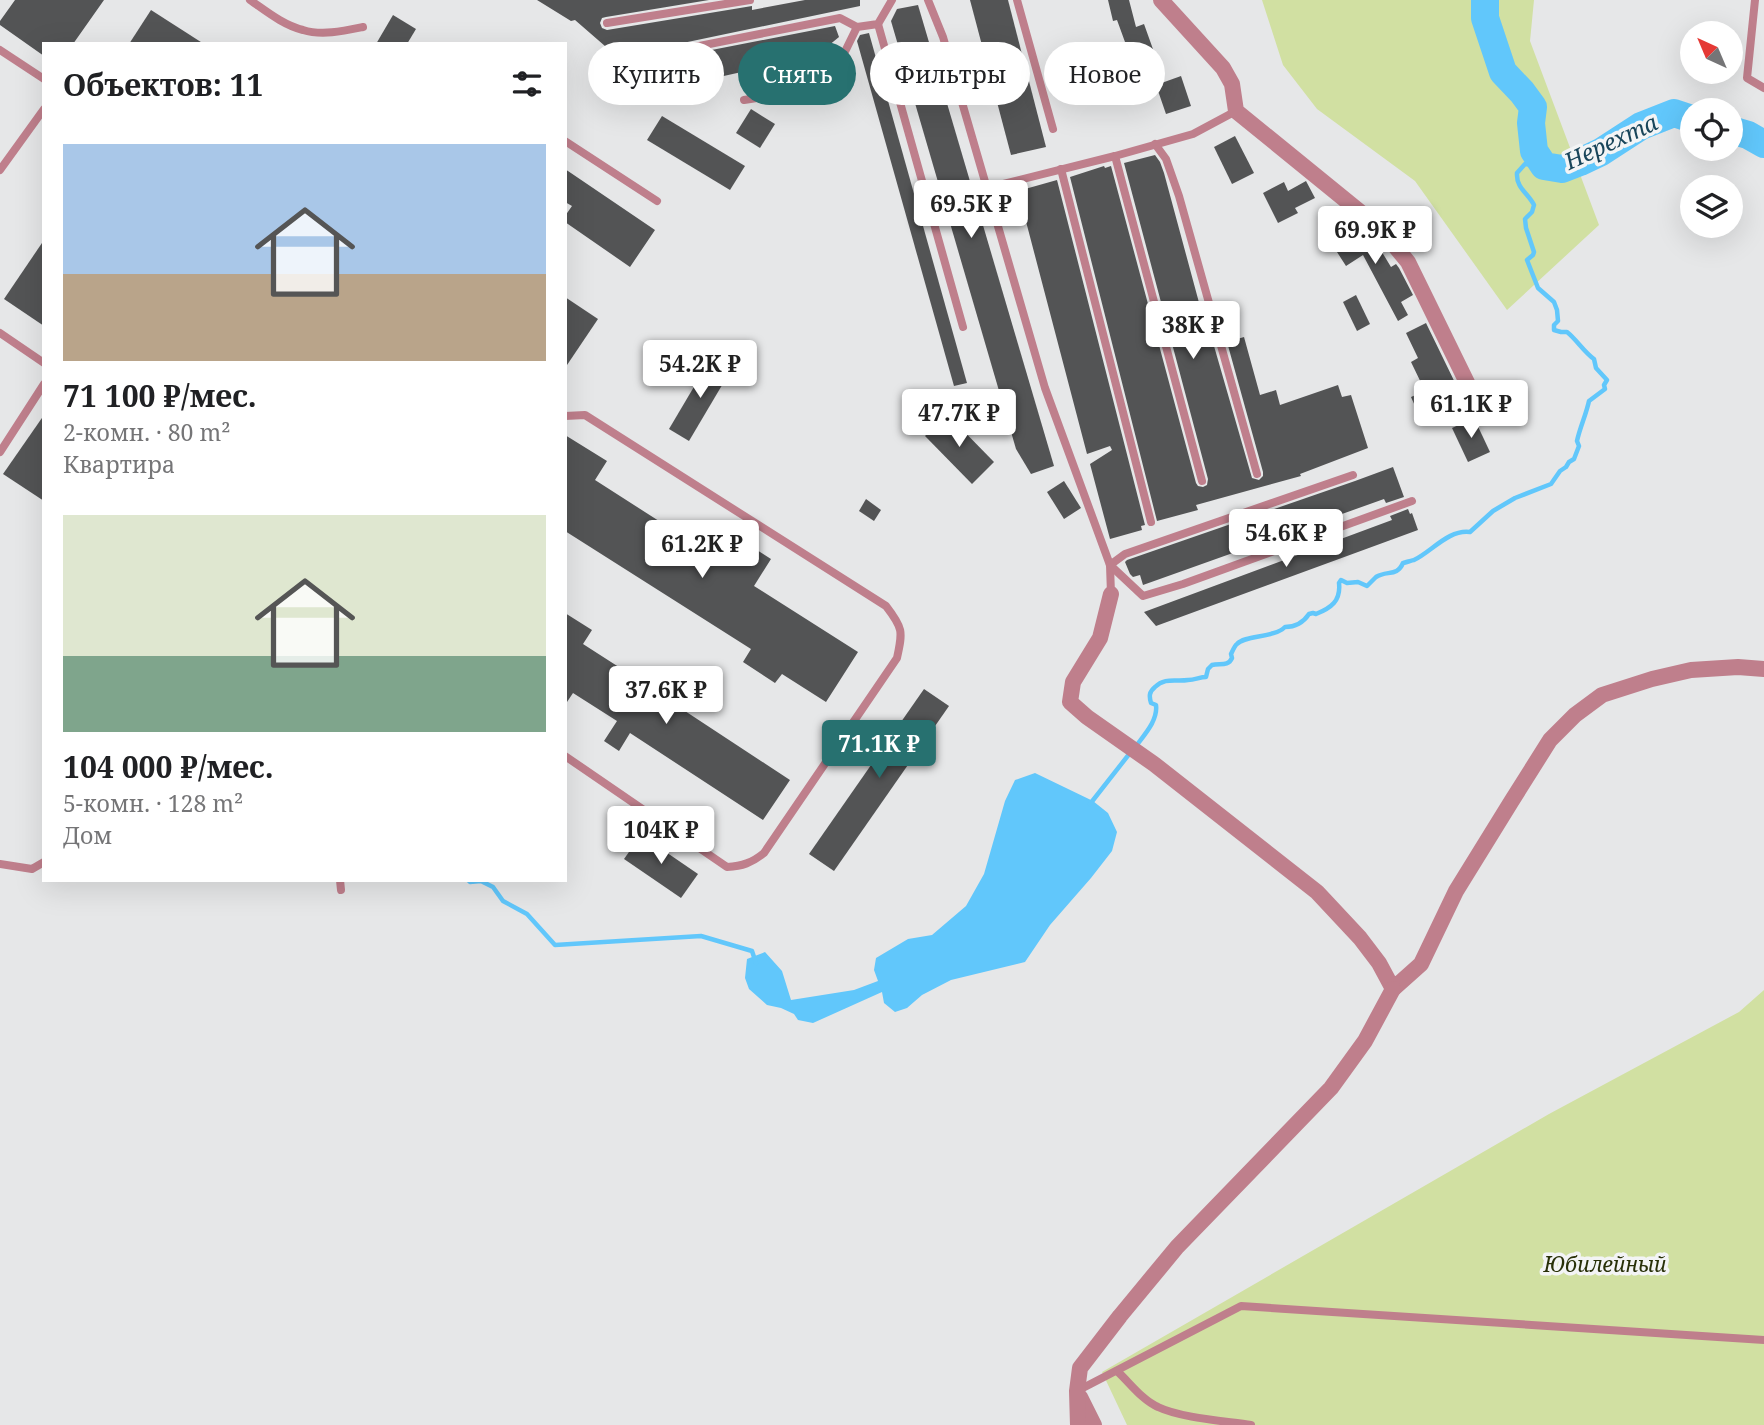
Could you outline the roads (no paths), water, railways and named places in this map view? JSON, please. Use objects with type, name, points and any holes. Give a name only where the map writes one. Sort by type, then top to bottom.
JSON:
[{"type":"street","points":[[1161,0],[1223,68],[1232,84],[1236,111],[1370,220],[1408,262],[1477,403]]},
{"type":"street","points":[[1111,594],[1100,638],[1073,682],[1070,702],[1317,892],[1360,938],[1379,963],[1393,989]]},
{"type":"street","points":[[1078,1425],[1077,1391],[1080,1368],[1177,1247],[1331,1088],[1366,1041],[1393,989],[1421,964],[1456,891],[1550,740],[1575,715],[1602,695],[1691,670],[1738,667],[1764,669]]},
{"type":"street","points":[[1077,1391],[1094,1425]]},
{"type":"lane","points":[[250,0],[280,20],[304,31],[337,32],[363,27]]},
{"type":"lane","points":[[607,23],[750,0]]},
{"type":"lane","points":[[892,0],[878,23],[963,327]]},
{"type":"lane","points":[[928,0],[943,37],[1045,388],[1110,565],[1111,594]]},
{"type":"lane","points":[[1017,0],[1053,129]]},
{"type":"lane","points":[[1755,0],[1747,78],[1764,88]]},
{"type":"lane","points":[[719,42],[840,18],[857,27],[878,23]]},
{"type":"lane","points":[[850,42],[857,27]]},
{"type":"lane","points":[[0,51],[42,78]]},
{"type":"lane","points":[[988,188],[1193,134],[1236,111]]},
{"type":"lane","points":[[0,170],[42,112]]},
{"type":"lane","points":[[567,142],[657,201]]},
{"type":"lane","points":[[1155,144],[1166,159],[1179,196],[1257,474]]},
{"type":"lane","points":[[1115,156],[1202,481]]},
{"type":"lane","points":[[1060,169],[1151,522]]},
{"type":"lane","points":[[0,333],[42,361]]},
{"type":"lane","points":[[0,452],[42,387]]},
{"type":"lane","points":[[567,416],[585,415],[886,606],[898,622],[902,636],[897,658],[764,853],[743,866],[727,867],[567,757]]},
{"type":"lane","points":[[1110,565],[1125,554],[1353,475]]},
{"type":"lane","points":[[1110,565],[1143,596],[1412,501]]},
{"type":"lane","points":[[0,864],[32,869],[42,863]]},
{"type":"lane","points":[[1077,1391],[1241,1306],[1764,1340]]},
{"type":"lane","points":[[1117,1371],[1157,1407],[1251,1425]]},
{"type":"water","points":[[1035,773],[1093,801],[1108,813],[1117,832],[1112,851],[1050,925],[1025,962],[951,980],[922,995],[907,1008],[895,1012],[884,1003],[882,992],[813,1023],[798,1020],[794,1014],[767,1005],[749,989],[745,978],[747,959],[765,952],[782,971],[791,1000],[854,990],[878,981],[874,970],[876,958],[908,939],[932,935],[966,906],[984,874],[1005,801],[1015,780]]},
{"type":"waterway","name":"Нерехта","points":[[1485,0],[1485,18],[1503,72],[1533,107],[1531,123],[1534,151],[1544,166],[1562,169],[1601,152],[1641,126],[1674,113],[1680,115]]},
{"type":"waterway","name":"Нерехта","points":[[1743,134],[1764,144]]},
{"type":"waterway","points":[[1136,746],[1155,716],[1156,705],[1151,703],[1150,694],[1159,684],[1206,677],[1212,665],[1230,661],[1231,654],[1241,641],[1296,625],[1309,614],[1326,609],[1337,599],[1341,580],[1367,586],[1376,577],[1395,572],[1403,563],[1414,560],[1448,537],[1470,532],[1493,511],[1515,498],[1551,484],[1560,471],[1574,459],[1589,401],[1605,389],[1607,380],[1596,368],[1594,359],[1571,335],[1554,330],[1558,321],[1554,302],[1538,288],[1527,260],[1534,252],[1525,219],[1532,212],[1534,205],[1520,187],[1517,173],[1525,164],[1544,166]]},
{"type":"waterway","points":[[1090,804],[1130,753]]},
{"type":"waterway","points":[[483,882],[493,887],[503,901],[527,914],[555,945],[701,936],[752,951],[756,963]]},
{"type":"park label","name":"Юбилейный","points":[[1605,1265]]}]
